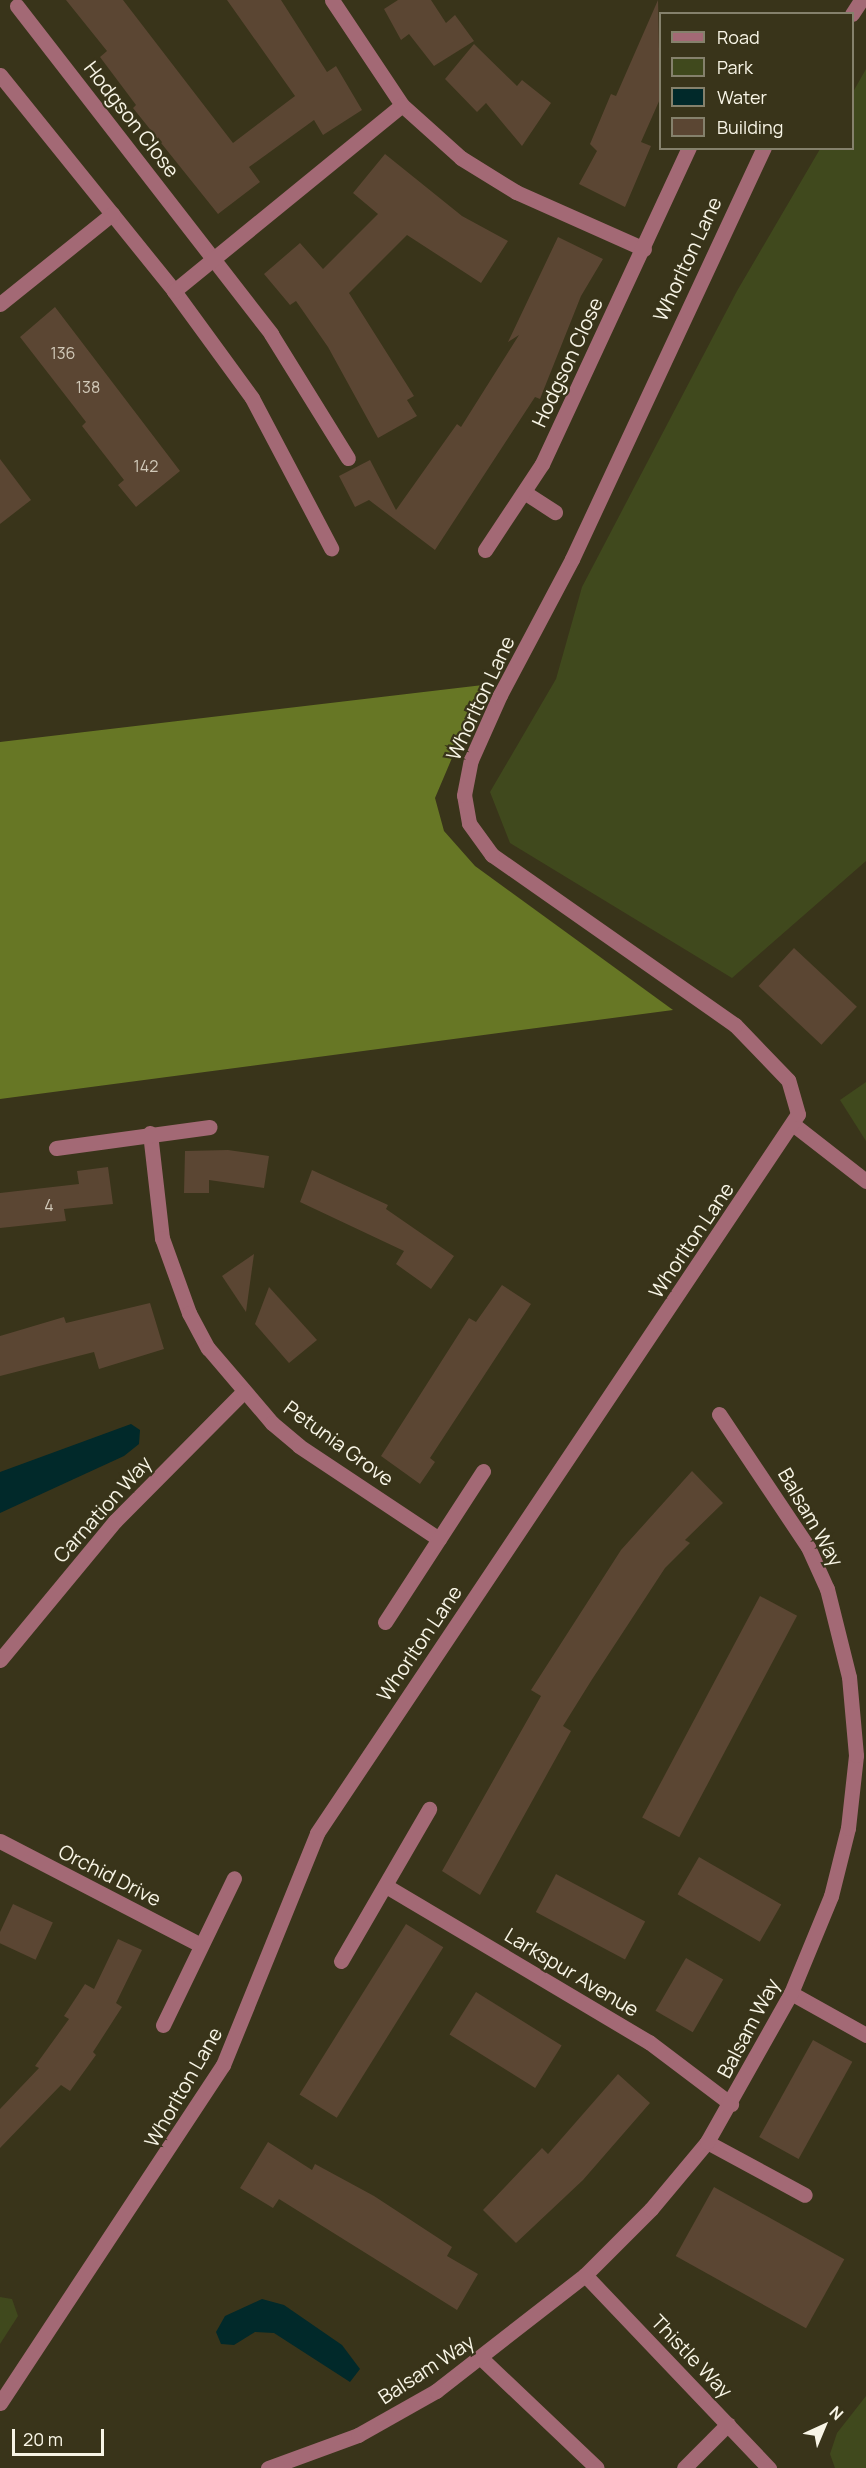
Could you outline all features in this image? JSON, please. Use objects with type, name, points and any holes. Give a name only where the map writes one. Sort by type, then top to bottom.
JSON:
[{"type":"street","points":[[332,0],[402,105],[461,158],[516,192],[644,249]]},
{"type":"street","name":"Hodgson Close","points":[[17,6],[271,334],[348,458]]},
{"type":"street","points":[[0,75],[174,291],[252,398],[331,548]]},
{"type":"street","points":[[174,291],[402,105]]},
{"type":"street","name":"Hodgson Close","points":[[485,550],[542,464],[688,150]]},
{"type":"street","name":"Whorlton Lane","points":[[0,2403],[223,2066],[317,1833],[794,1125],[798,1104],[792,1087],[752,1040],[628,946],[492,855],[469,823],[464,795],[471,760],[500,695],[572,559],[763,150]]},
{"type":"street","points":[[0,304],[112,214]]},
{"type":"street","points":[[524,492],[555,512]]},
{"type":"street","points":[[794,1125],[866,1181]]},
{"type":"street","points":[[56,1148],[150,1133],[210,1127]]},
{"type":"street","name":"Petunia Grove","points":[[150,1133],[155,1202],[173,1274],[208,1348],[243,1392],[299,1446],[439,1539]]},
{"type":"street","name":"Carnation Way","points":[[1,1656],[115,1521],[243,1392]]},
{"type":"street","name":"Balsam Way","points":[[268,2468],[358,2435],[482,2359],[585,2275],[651,2209],[707,2142],[731,2104],[791,1993],[831,1896],[860,1782],[849,1677],[827,1589],[780,1498],[719,1414]]},
{"type":"street","points":[[385,1622],[483,1471]]},
{"type":"street","points":[[341,1961],[429,1809]]},
{"type":"street","name":"Orchid Drive","points":[[0,1840],[201,1945]]},
{"type":"street","points":[[163,2025],[234,1878]]},
{"type":"street","name":"Larkspur Avenue","points":[[386,1886],[649,2043],[731,2104]]},
{"type":"street","points":[[791,1993],[866,2035]]},
{"type":"street","points":[[707,2142],[805,2195]]},
{"type":"street","name":"Thistle Way","points":[[585,2275],[769,2468]]},
{"type":"street","points":[[482,2359],[597,2468]]},
{"type":"street","points":[[684,2468],[728,2424]]},
{"type":"green space","points":[[866,69],[866,861],[732,978],[510,843],[490,792],[556,679],[582,587],[737,291],[819,150],[854,150],[854,90]]},
{"type":"green space","points":[[483,685],[435,798],[444,831],[475,866],[673,1010],[0,1099],[0,742]]},
{"type":"green space","points":[[866,1082],[866,1141],[840,1100]]},
{"type":"green space","points":[[0,2297],[12,2299],[18,2316],[0,2344]]},
{"type":"green space","points":[[866,2396],[866,2468],[835,2468],[830,2454],[837,2433]]},
{"type":"water","points":[[131,1424],[140,1430],[139,1444],[124,1456],[0,1513],[0,1472]]},
{"type":"water","points":[[262,2299],[284,2305],[342,2345],[360,2369],[350,2382],[274,2333],[255,2332],[234,2345],[221,2344],[216,2332],[225,2316]]},
{"type":"building","points":[[66,0],[123,0],[233,143],[295,96],[227,0],[281,0],[327,72],[336,66],[362,110],[323,135],[314,120],[249,167],[260,182],[218,214],[133,108],[136,105],[100,57],[107,51]]},
{"type":"building","points":[[398,0],[431,0],[446,23],[455,15],[474,41],[434,66],[409,34],[401,40],[384,9]]},
{"type":"building","points":[[658,0],[659,101],[641,142],[651,146],[625,207],[579,184],[597,151],[590,144],[611,94],[616,96]]},
{"type":"building","points":[[474,44],[517,86],[522,80],[551,103],[522,146],[486,103],[477,112],[445,79]]},
{"type":"building","points":[[385,154],[462,216],[508,241],[481,283],[407,235],[349,293],[414,396],[407,400],[417,416],[378,438],[328,347],[296,301],[290,305],[264,274],[300,243],[323,269],[378,214],[353,193]]},
{"type":"building","points":[[558,237],[603,259],[581,296],[540,399],[535,397],[435,550],[369,500],[355,507],[339,476],[370,460],[396,510],[457,424],[461,427],[519,335],[508,342]]},
{"type":"building","points":[[55,307],[180,471],[136,507],[118,485],[124,480],[82,426],[86,422],[20,337]]},
{"type":"building","points":[[0,459],[31,500],[0,524]]},
{"type":"building","points":[[794,948],[857,1007],[821,1045],[759,986]]},
{"type":"building","points":[[228,1150],[269,1156],[264,1188],[209,1180],[209,1193],[184,1193],[185,1151]]},
{"type":"building","points":[[108,1167],[113,1204],[64,1209],[66,1221],[0,1228],[0,1193],[79,1184],[77,1171]]},
{"type":"building","points":[[312,1170],[388,1205],[386,1209],[454,1256],[431,1289],[396,1264],[404,1251],[300,1202]]},
{"type":"building","points":[[254,1254],[246,1312],[222,1276]]},
{"type":"building","points":[[502,1285],[531,1304],[430,1458],[435,1462],[420,1484],[381,1456],[469,1318],[476,1322]]},
{"type":"building","points":[[269,1287],[317,1340],[289,1363],[255,1324]]},
{"type":"building","points":[[150,1303],[164,1349],[99,1369],[94,1352],[0,1376],[0,1336],[64,1317],[66,1323]]},
{"type":"building","points":[[692,1471],[723,1503],[685,1540],[690,1543],[665,1568],[563,1726],[571,1731],[480,1895],[442,1871],[541,1696],[531,1690],[621,1550]]},
{"type":"building","points":[[760,1596],[797,1616],[679,1837],[642,1818]]},
{"type":"building","points":[[699,1857],[781,1904],[760,1942],[678,1894]]},
{"type":"building","points":[[556,1874],[645,1921],[625,1959],[536,1912]]},
{"type":"building","points":[[13,1904],[53,1923],[36,1960],[0,1943],[0,1932]]},
{"type":"building","points":[[406,1924],[443,1947],[337,2118],[299,2094]]},
{"type":"building","points":[[118,1939],[142,1950],[116,2003],[122,2007],[93,2052],[96,2055],[70,2091],[61,2085],[0,2148],[0,2109],[39,2068],[35,2066],[69,2019],[64,2016],[85,1984],[94,1989]]},
{"type":"building","points":[[686,1958],[723,1980],[693,2032],[656,2011]]},
{"type":"building","points":[[476,1992],[562,2046],[535,2088],[450,2034]]},
{"type":"building","points":[[813,2040],[852,2062],[799,2159],[759,2137]]},
{"type":"building","points":[[618,2074],[650,2103],[583,2180],[516,2243],[483,2210],[542,2148],[548,2154]]},
{"type":"building","points":[[268,2142],[312,2170],[315,2164],[374,2196],[452,2247],[447,2256],[478,2274],[457,2310],[279,2199],[273,2208],[240,2188]]},
{"type":"building","points":[[714,2187],[844,2259],[806,2328],[676,2256]]}]
